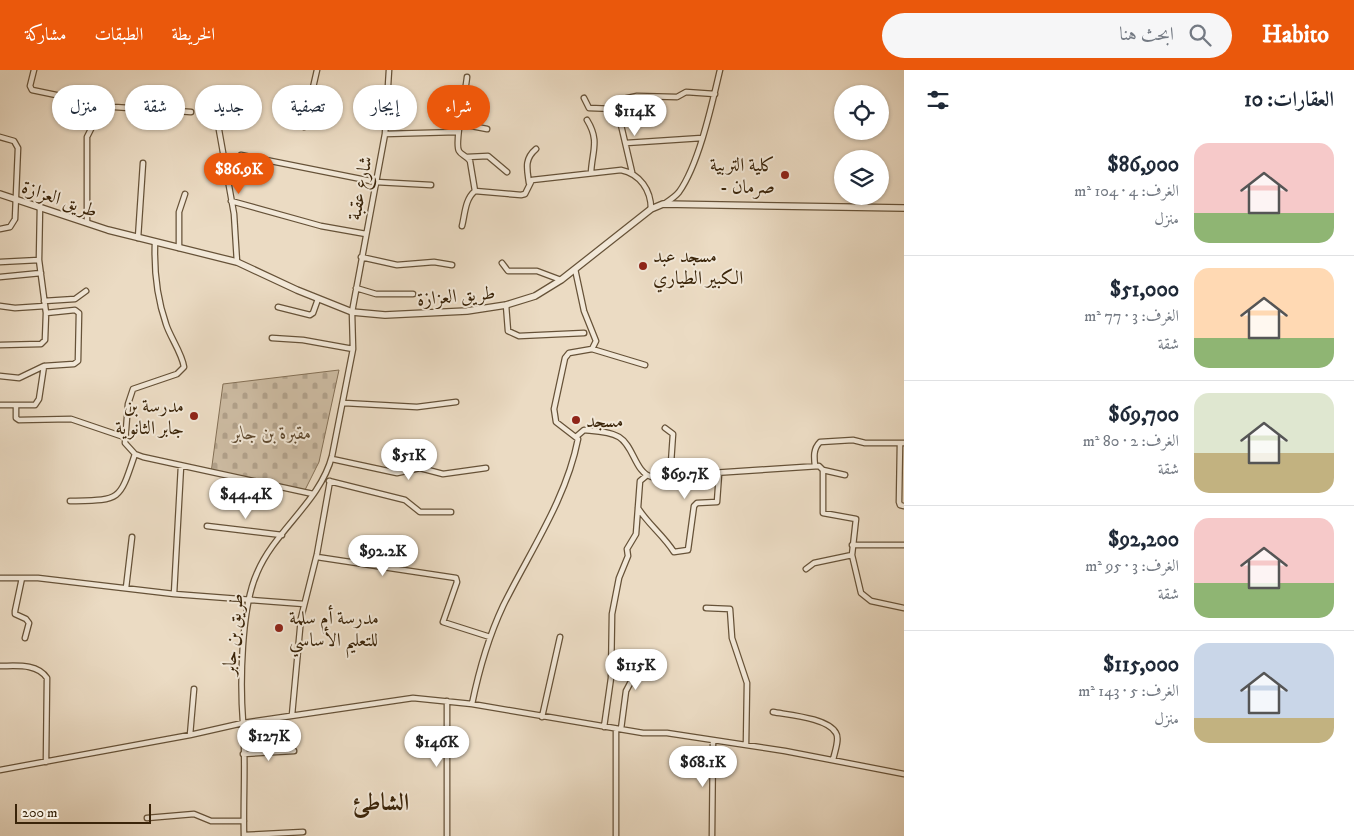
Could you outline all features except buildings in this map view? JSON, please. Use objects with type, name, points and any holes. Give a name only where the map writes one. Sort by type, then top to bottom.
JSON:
[{"type":"street","points":[[34,70],[30,86],[32,90],[52,94]]},
{"type":"street","points":[[314,85],[317,70]]},
{"type":"street","name":"شارع عقبة","points":[[352,312],[385,134],[388,70]]},
{"type":"street","points":[[664,204],[680,191],[702,138],[720,70]]},
{"type":"street","points":[[466,85],[467,77]]},
{"type":"street","points":[[651,209],[651,197],[644,184],[632,172],[617,108],[623,99],[637,96],[677,97],[686,92],[715,94]]},
{"type":"street","points":[[584,98],[589,108],[596,110],[617,108]]},
{"type":"street","points":[[115,107],[136,110],[191,112]]},
{"type":"street","points":[[587,120],[594,132],[595,141],[591,173]]},
{"type":"street","points":[[87,222],[87,137],[90,130]]},
{"type":"street","points":[[219,130],[235,224],[237,262]]},
{"type":"street","points":[[385,134],[457,132],[459,152],[467,157],[472,167],[475,191]]},
{"type":"street","points":[[0,137],[14,142],[18,148],[17,198],[13,224],[0,229]]},
{"type":"street","points":[[626,143],[702,138]]},
{"type":"street","points":[[462,226],[466,203],[469,196],[475,191],[521,195],[528,190],[528,155],[536,149]]},
{"type":"street","points":[[241,156],[376,182],[431,185]]},
{"type":"street","points":[[467,157],[488,156],[507,172]]},
{"type":"street","points":[[138,238],[143,163]]},
{"type":"street","points":[[529,184],[536,178],[552,179],[621,170],[632,172]]},
{"type":"street","name":"طريق العزازة","points":[[0,194],[155,243],[237,262],[318,299],[352,312],[385,315],[467,311],[506,305],[535,296],[561,280],[651,209],[664,204],[904,208]]},
{"type":"street","points":[[179,248],[179,212],[185,194]]},
{"type":"street","points":[[231,201],[321,226],[366,234]]},
{"type":"street","points":[[0,345],[44,342],[46,313],[40,260],[40,206]]},
{"type":"street","points":[[155,243],[155,275],[158,295],[165,322],[184,367],[177,374],[133,389],[130,394],[124,437],[125,443],[136,454],[181,466],[313,494]]},
{"type":"street","points":[[361,258],[397,265],[434,262],[452,265]]},
{"type":"street","points":[[0,262],[40,260]]},
{"type":"street","points":[[502,263],[508,271],[537,271],[561,280]]},
{"type":"street","points":[[575,269],[584,311],[595,337],[595,345],[592,349]]},
{"type":"street","points":[[0,277],[41,273]]},
{"type":"street","points":[[356,288],[376,294],[413,294]]},
{"type":"street","points":[[0,306],[15,308],[75,299],[86,291]]},
{"type":"street","points":[[278,307],[312,314],[318,299]]},
{"type":"street","points":[[506,305],[508,331],[511,334],[519,336],[584,333]]},
{"type":"street","points":[[0,376],[19,378],[44,366],[74,364],[78,361],[80,316],[76,310],[46,313]]},
{"type":"street","name":"طريق بن جابر","points":[[244,835],[244,723],[241,696],[248,599],[260,566],[313,494],[332,459],[353,349],[354,329],[352,312]]},
{"type":"street","points":[[272,338],[303,340],[353,349]]},
{"type":"street","points":[[577,436],[556,422],[554,403],[564,358],[569,353],[592,349],[645,365]]},
{"type":"street","points":[[0,405],[16,406],[37,403],[44,366]]},
{"type":"street","points":[[344,403],[417,407],[456,402]]},
{"type":"street","points":[[16,406],[18,419],[71,419],[124,437]]},
{"type":"street","points":[[665,428],[673,434],[670,477]]},
{"type":"street","points":[[472,704],[481,660],[490,637],[502,608],[569,477],[577,436],[584,430],[620,437],[634,454],[646,476]]},
{"type":"street","points":[[815,466],[814,454],[820,442],[845,440],[902,443],[899,502],[904,506]]},
{"type":"street","points":[[70,501],[99,500],[115,496],[124,489],[136,454]]},
{"type":"street","points":[[332,459],[397,473],[420,468],[444,474],[486,468]]},
{"type":"street","points":[[174,594],[181,466]]},
{"type":"street","points":[[604,728],[611,678],[612,614],[619,578],[628,556],[627,549],[636,534],[640,481],[646,476],[670,477],[815,466],[823,470],[845,475]]},
{"type":"street","points":[[823,470],[823,513],[856,519],[852,555],[863,597],[904,608]]},
{"type":"street","points":[[637,506],[646,521],[660,532],[674,552],[688,550],[694,506],[697,503],[717,502],[719,474]]},
{"type":"street","points":[[322,480],[405,500],[420,512],[451,512]]},
{"type":"street","points":[[292,715],[299,634],[304,604],[317,557],[330,481]]},
{"type":"street","points":[[207,526],[282,535]]},
{"type":"street","points":[[126,588],[132,537]]},
{"type":"street","points":[[852,545],[904,545]]},
{"type":"street","points":[[806,569],[814,563],[852,555]]},
{"type":"street","points":[[317,557],[456,578],[457,582],[443,622],[490,637]]},
{"type":"street","points":[[0,578],[22,578],[174,594],[304,604]]},
{"type":"street","points":[[22,578],[15,614],[26,619],[28,623],[25,638]]},
{"type":"street","points":[[706,608],[730,609],[732,638],[746,680],[746,745]]},
{"type":"street","points":[[542,717],[560,637]]},
{"type":"street","points":[[616,836],[618,729],[626,690],[636,672],[638,654]]},
{"type":"street","points":[[0,666],[35,668],[41,670],[47,678],[46,762]]},
{"type":"street","points":[[190,735],[194,689]]},
{"type":"street","points":[[0,770],[190,735],[244,723],[413,698],[472,704],[604,728],[643,733],[666,733],[746,745],[904,774]]},
{"type":"street","points":[[447,701],[447,836]]},
{"type":"street","points":[[773,712],[816,720],[835,731],[838,736],[833,760]]},
{"type":"street","points":[[712,836],[713,741]]},
{"type":"street","points":[[243,754],[294,751]]},
{"type":"street","points":[[147,818],[194,814],[211,821],[244,821]]},
{"type":"street","points":[[244,835],[303,832]]},
{"type":"green space","name":"مقبرة بن جابر","points":[[339,370],[319,462],[304,492],[211,473],[223,384]]},
{"type":"place","name":"كلية التربية - صرمان","points":[[785,175]]},
{"type":"place","name":"مسجد عبد الكبير الطياري","points":[[643,266]]},
{"type":"place","name":"مدرسة بن جابر الثانوية","points":[[194,416]]},
{"type":"place","name":"مسجد","points":[[576,420]]},
{"type":"place","name":"مدرسة أم سلمة للتعليم الأساسي","points":[[279,628]]},
{"type":"district","name":"الشاطئ","points":[[381,802]]}]
